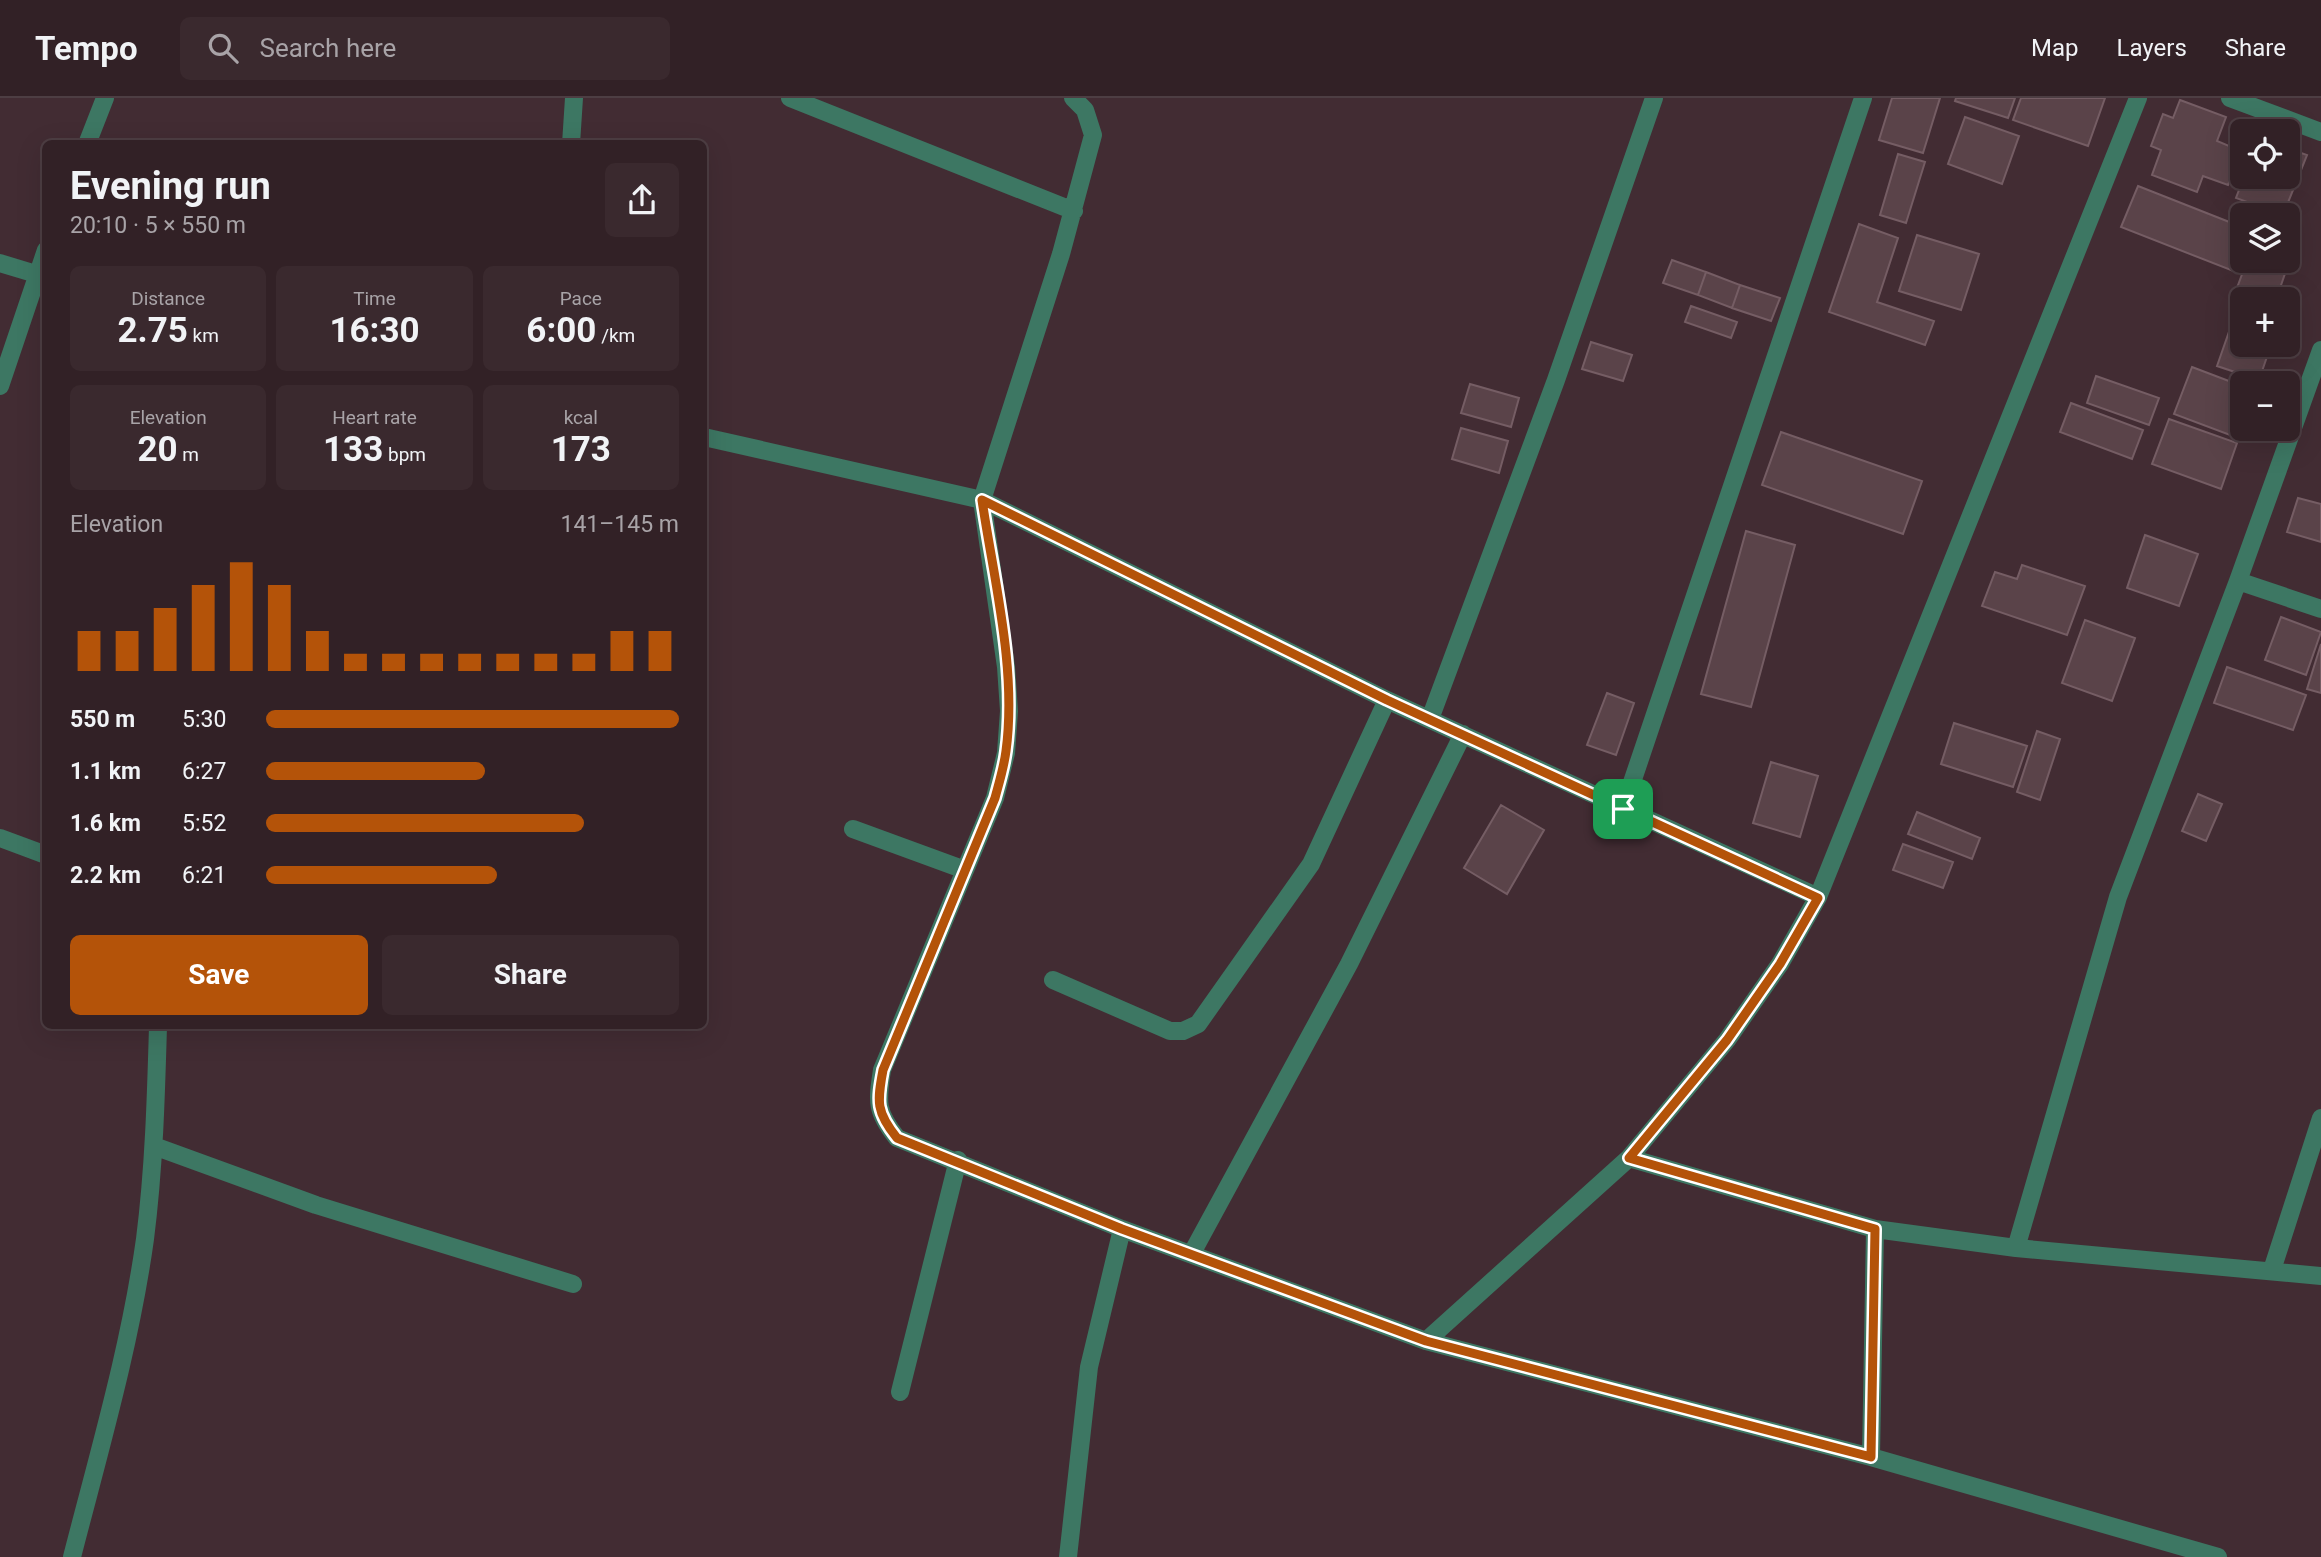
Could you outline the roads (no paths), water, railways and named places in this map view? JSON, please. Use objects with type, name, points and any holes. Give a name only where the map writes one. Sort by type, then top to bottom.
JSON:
[{"type":"street","points":[[89,140],[105,98]]},
{"type":"street","points":[[571,140],[574,98]]},
{"type":"street","points":[[790,98],[1074,211]]},
{"type":"street","points":[[1073,98],[1085,110],[1093,135],[1074,211],[982,500],[1006,667],[1009,711],[1006,753],[995,798],[883,1070],[878,1097],[881,1119],[897,1138],[958,1160],[1122,1229],[1426,1341],[1871,1457],[2218,1557]]},
{"type":"street","points":[[1430,719],[1556,380],[1654,98]]},
{"type":"street","points":[[1623,809],[1863,98]]},
{"type":"street","points":[[1426,1341],[1629,1158],[1727,1040],[1780,964],[1818,898],[2138,98]]},
{"type":"street","points":[[2230,98],[2321,132]]},
{"type":"street","points":[[0,263],[41,276],[0,386]]},
{"type":"street","points":[[2016,1248],[2118,898],[2238,581],[2321,349]]},
{"type":"street","points":[[707,438],[982,500],[1387,700],[1818,898]]},
{"type":"street","points":[[2238,581],[2321,609]]},
{"type":"street","points":[[1053,980],[1170,1031],[1183,1031],[1198,1024],[1311,864],[1387,700]]},
{"type":"street","points":[[1192,1253],[1349,964],[1463,734]]},
{"type":"street","points":[[853,829],[965,870]]},
{"type":"street","points":[[0,838],[42,854]]},
{"type":"street","points":[[72,1557],[124,1359],[145,1239],[154,1146],[158,1029]]},
{"type":"street","points":[[2272,1270],[2321,1118]]},
{"type":"street","points":[[154,1146],[316,1205],[573,1284]]},
{"type":"street","points":[[1629,1158],[1875,1229],[2016,1248],[2321,1276]]},
{"type":"street","points":[[900,1392],[958,1160]]},
{"type":"street","points":[[1069,1548],[1089,1367],[1122,1229]]},
{"type":"street","points":[[1871,1457],[1875,1229]]}]
